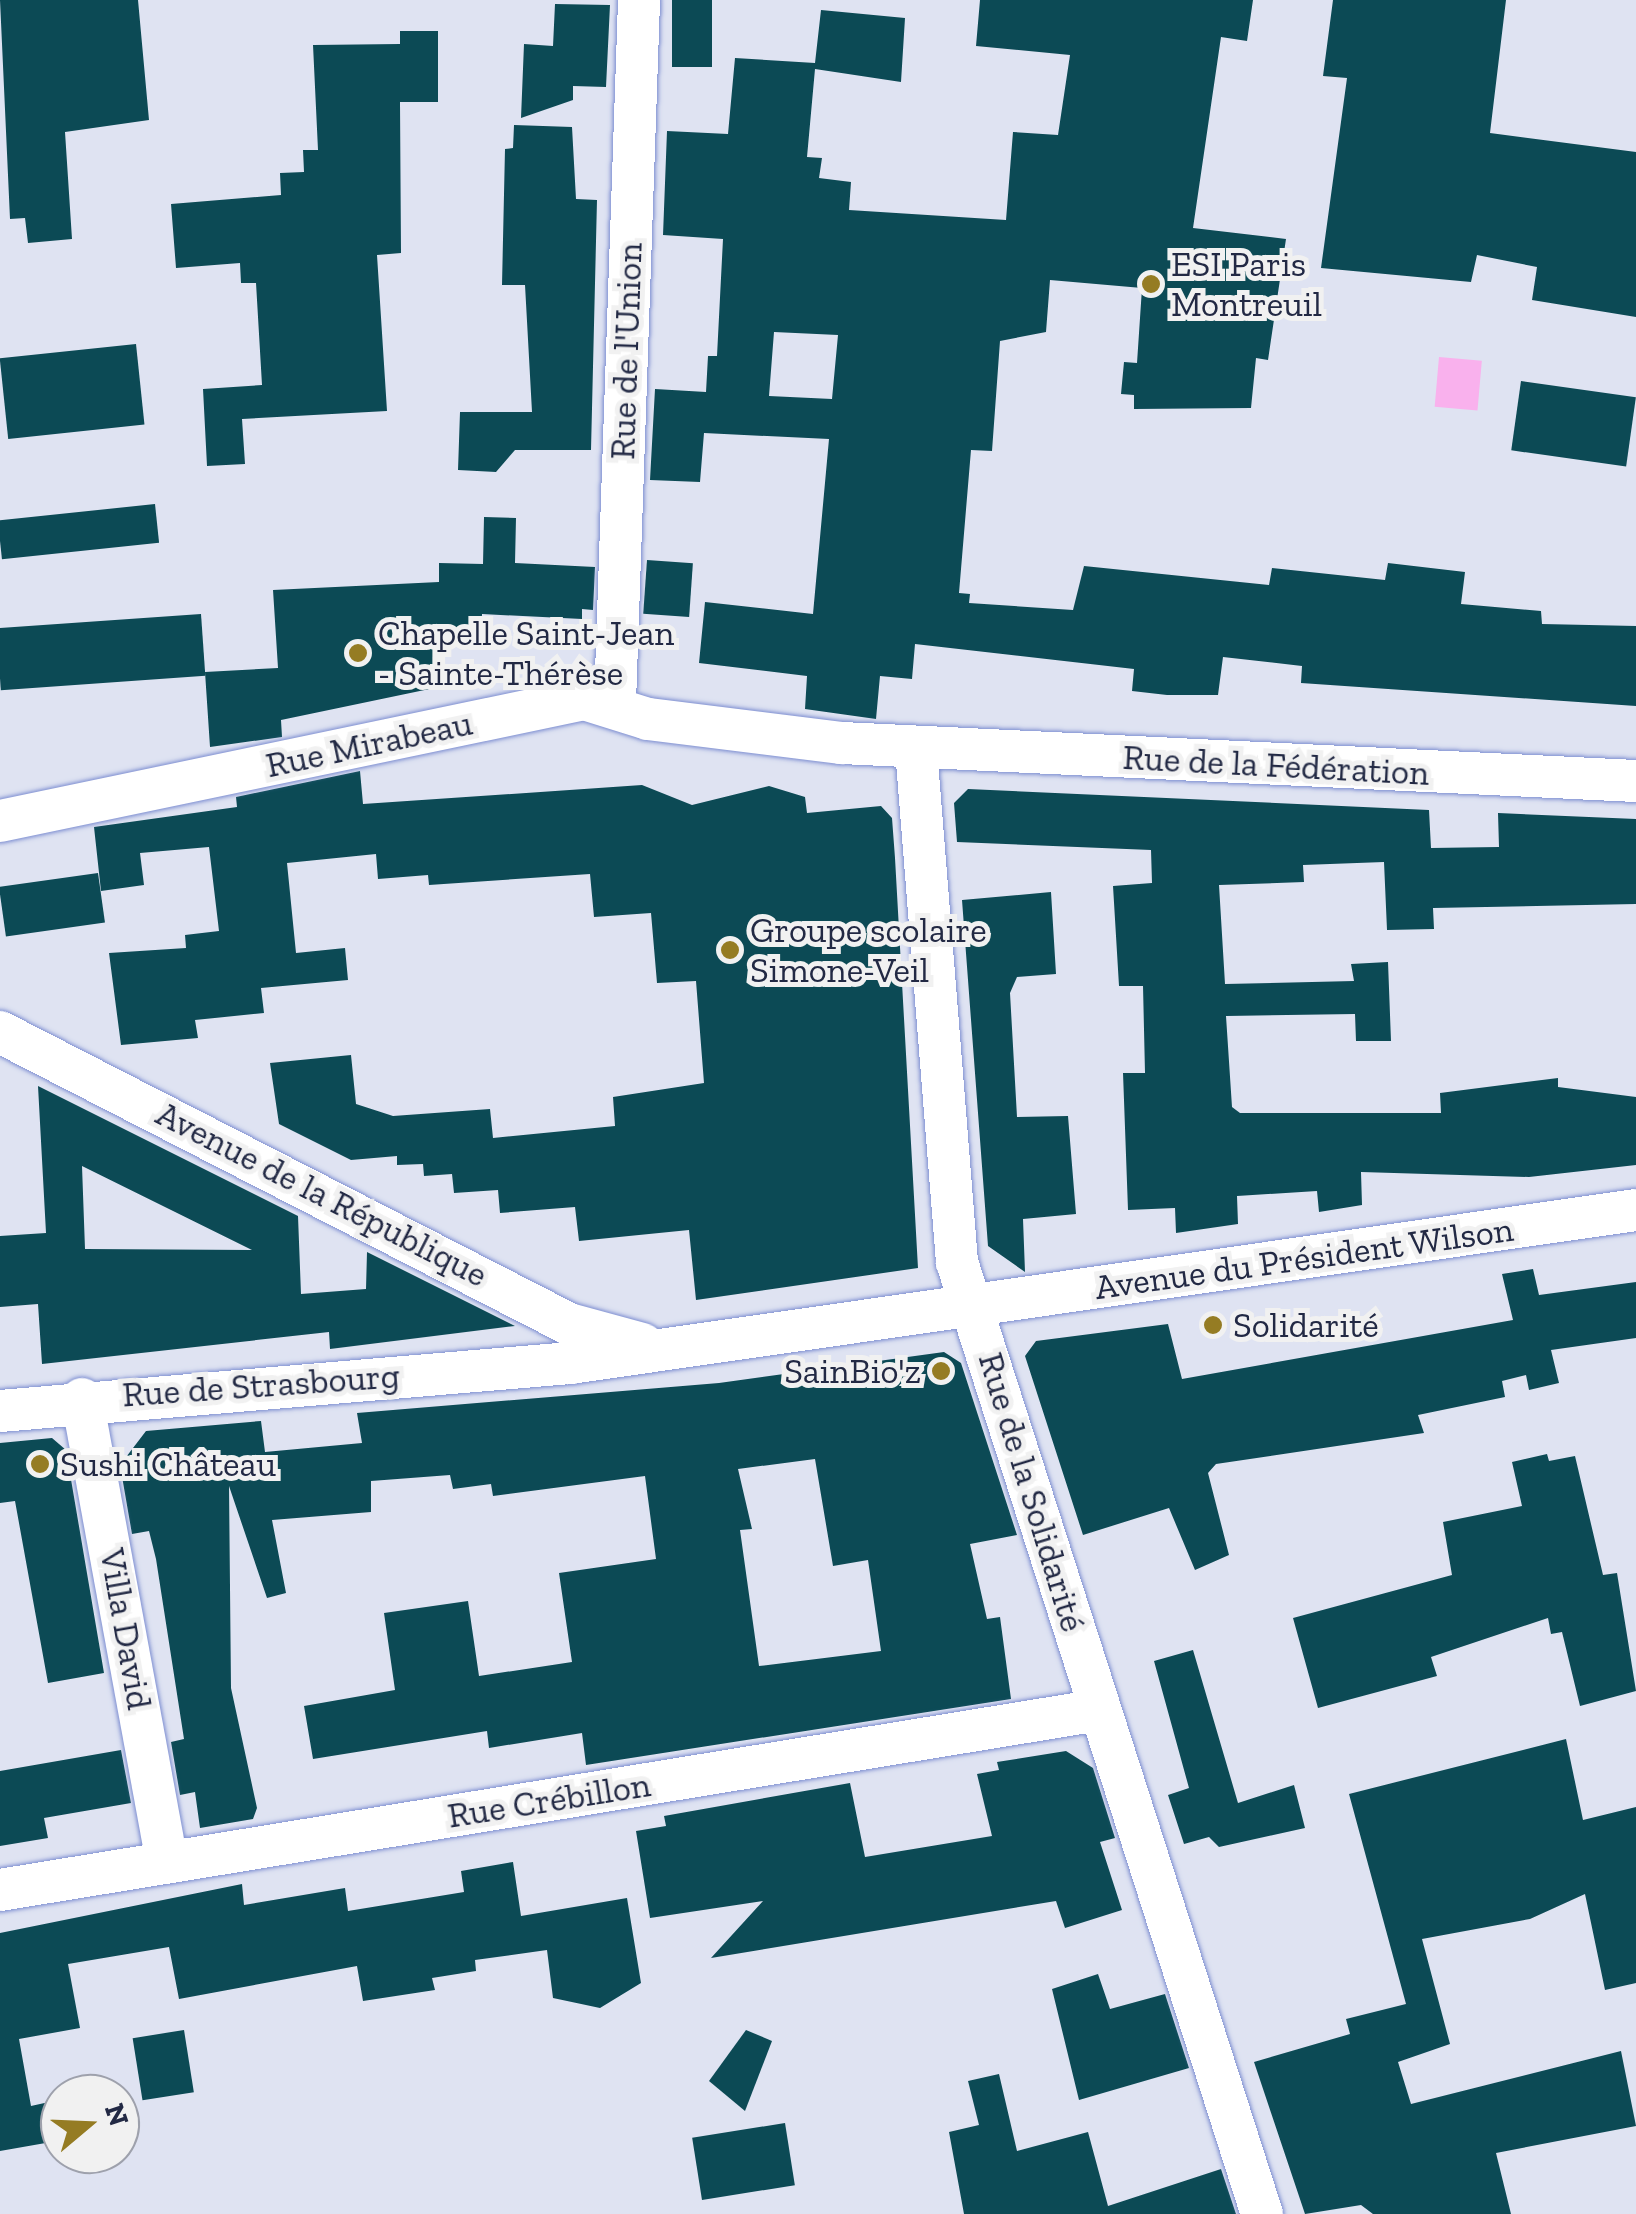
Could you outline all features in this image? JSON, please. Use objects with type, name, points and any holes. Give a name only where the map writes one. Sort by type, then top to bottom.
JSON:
[{"type":"street","name":"Rue de l'Union","points":[[615,703],[639,0]]},
{"type":"street","name":"Rue Mirabeau","points":[[0,820],[584,700],[615,703],[648,719],[916,749]]},
{"type":"street","name":"Rue de la Fédération","points":[[916,749],[1636,781]]},
{"type":"street","name":"Rue de la Solidarité","points":[[916,749],[957,1262],[1262,2214]]},
{"type":"street","name":"Avenue de la République","points":[[0,1032],[540,1308],[647,1345]]},
{"type":"street","name":"Avenue du Président Wilson","points":[[971,1306],[1636,1210]]},
{"type":"street","name":"Rue de Strasbourg","points":[[0,1411],[82,1399],[522,1366],[647,1345],[745,1341],[971,1306]]},
{"type":"street","points":[[522,1366],[540,1308]]},
{"type":"street","name":"Villa David","points":[[82,1399],[167,1860]]},
{"type":"street","name":"Rue Crébillon","points":[[0,1890],[1099,1710]]},
{"type":"shaded area","points":[[1439,357],[1482,361],[1477,411],[1435,407]]},
{"type":"building","points":[[0,0],[138,0],[149,120],[65,132],[72,239],[28,243],[25,218],[10,219]]},
{"type":"building","points":[[672,0],[712,0],[712,67],[672,67]]},
{"type":"building","points":[[980,0],[1253,0],[1247,41],[1221,37],[1193,228],[1286,239],[1268,360],[1256,358],[1251,408],[1134,409],[1134,395],[1121,394],[1124,362],[1137,363],[1142,288],[1050,280],[1046,332],[1000,341],[992,451],[971,450],[959,593],[970,594],[969,603],[1073,610],[1084,566],[1269,585],[1272,568],[1385,580],[1388,563],[1465,572],[1461,604],[1541,611],[1542,624],[1636,626],[1636,706],[1301,683],[1302,666],[1223,657],[1218,695],[1167,695],[1132,691],[1134,669],[915,644],[912,679],[880,676],[876,719],[805,709],[807,676],[699,663],[705,602],[813,614],[829,439],[704,433],[700,482],[650,480],[655,389],[706,392],[708,356],[717,356],[723,239],[663,235],[667,131],[728,134],[735,58],[815,63],[821,10],[905,18],[901,82],[815,69],[807,157],[822,158],[819,178],[851,182],[849,210],[1006,220],[1013,132],[1058,135],[1070,55],[976,46]],"holes":[[[774,332],[838,335],[832,399],[769,396]]]},
{"type":"building","points":[[1333,0],[1506,0],[1490,133],[1636,152],[1636,317],[1532,300],[1537,267],[1477,255],[1471,282],[1321,268],[1347,78],[1323,76]]},
{"type":"building","points":[[555,4],[610,5],[606,87],[573,86],[573,100],[521,118],[524,44],[553,46]]},
{"type":"building","points":[[400,31],[438,31],[438,102],[400,102],[401,253],[377,255],[387,411],[242,419],[245,464],[207,466],[203,389],[262,385],[256,283],[241,283],[240,263],[176,268],[171,204],[281,195],[280,173],[304,172],[303,150],[318,150],[313,45],[400,44]]},
{"type":"building","points":[[514,125],[572,127],[576,199],[597,200],[591,450],[515,450],[496,472],[458,470],[460,412],[532,412],[525,285],[502,285],[505,149],[513,148]]},
{"type":"building","points":[[136,344],[144,425],[8,439],[0,358]]},
{"type":"building","points":[[1521,381],[1636,397],[1626,466],[1511,450]]},
{"type":"building","points":[[155,504],[159,543],[2,559],[0,520]]},
{"type":"building","points":[[484,517],[516,518],[515,563],[595,567],[593,610],[582,609],[582,619],[482,614],[481,638],[439,637],[439,687],[281,720],[282,737],[210,747],[205,672],[278,668],[273,590],[439,582],[439,563],[483,564]]},
{"type":"building","points":[[647,560],[693,563],[689,617],[643,614]]},
{"type":"building","points":[[201,614],[205,676],[1,690],[0,628]]},
{"type":"building","points":[[360,771],[363,804],[642,785],[692,805],[769,786],[805,797],[807,813],[881,806],[892,818],[918,1268],[696,1300],[689,1230],[579,1241],[575,1207],[500,1213],[498,1190],[454,1193],[452,1174],[424,1176],[423,1164],[397,1165],[397,1156],[351,1160],[279,1124],[270,1063],[351,1055],[356,1104],[393,1116],[490,1109],[493,1138],[615,1126],[613,1097],[704,1083],[696,981],[657,983],[651,913],[594,917],[590,874],[429,885],[428,875],[378,879],[376,854],[287,863],[296,953],[345,948],[348,980],[261,988],[264,1013],[195,1020],[198,1038],[121,1045],[109,953],[186,948],[185,935],[219,931],[209,847],[140,853],[144,885],[101,891],[94,827],[237,807],[236,797]]},
{"type":"building","points":[[968,789],[1429,810],[1431,848],[1499,847],[1498,813],[1636,819],[1636,904],[1433,908],[1434,929],[1387,930],[1384,862],[1303,865],[1304,882],[1219,885],[1225,984],[1354,981],[1351,964],[1388,962],[1391,1041],[1356,1041],[1355,1014],[1226,1016],[1232,1107],[1240,1113],[1441,1113],[1440,1093],[1558,1078],[1558,1087],[1636,1097],[1636,1165],[1529,1177],[1361,1172],[1362,1205],[1319,1212],[1317,1191],[1237,1196],[1238,1224],[1176,1233],[1175,1208],[1128,1210],[1123,1073],[1145,1073],[1143,986],[1119,986],[1113,886],[1152,883],[1151,850],[957,842],[954,803]]},
{"type":"building","points":[[98,873],[105,923],[6,936],[0,887]]},
{"type":"building","points":[[1051,892],[1056,974],[1017,977],[1010,993],[1017,1117],[1068,1116],[1076,1214],[1023,1219],[1025,1272],[988,1246],[962,900]]},
{"type":"building","points":[[38,1086],[298,1216],[301,1294],[366,1289],[367,1252],[515,1326],[330,1349],[329,1332],[42,1364],[38,1304],[0,1307],[0,1236],[46,1233]],"holes":[[[82,1166],[252,1250],[85,1249]]]},
{"type":"building","points":[[1533,1269],[1539,1295],[1636,1282],[1636,1338],[1551,1350],[1559,1383],[1529,1390],[1526,1375],[1502,1381],[1505,1397],[1418,1415],[1424,1433],[1216,1464],[1208,1473],[1229,1555],[1195,1570],[1169,1508],[1083,1535],[1025,1356],[1036,1341],[1168,1324],[1182,1379],[1513,1320],[1502,1274]]},
{"type":"building","points":[[944,1352],[961,1363],[1017,1535],[970,1544],[987,1619],[1000,1617],[1011,1699],[586,1765],[582,1733],[489,1748],[487,1731],[313,1759],[304,1706],[395,1690],[384,1613],[468,1601],[479,1676],[572,1662],[559,1573],[656,1559],[645,1476],[493,1496],[491,1484],[453,1489],[450,1475],[371,1481],[371,1512],[272,1520],[286,1593],[267,1598],[229,1486],[231,1688],[257,1808],[253,1819],[200,1828],[195,1792],[180,1795],[171,1742],[184,1739],[156,1559],[149,1531],[132,1534],[120,1465],[146,1431],[261,1421],[265,1452],[362,1443],[357,1413],[719,1383]],"holes":[[[815,1459],[833,1566],[868,1560],[881,1651],[759,1666],[740,1530],[752,1529],[738,1469]]]},
{"type":"building","points":[[52,1438],[66,1450],[104,1673],[48,1683],[15,1501],[0,1503],[0,1443]]},
{"type":"building","points":[[1547,1454],[1549,1461],[1575,1456],[1603,1575],[1617,1573],[1636,1691],[1580,1706],[1562,1632],[1551,1634],[1548,1618],[1431,1657],[1437,1676],[1318,1708],[1293,1618],[1452,1575],[1443,1522],[1522,1506],[1512,1462]]},
{"type":"building","points":[[1193,1650],[1238,1803],[1294,1785],[1305,1828],[1219,1847],[1209,1837],[1184,1844],[1168,1795],[1189,1788],[1154,1661]]},
{"type":"building","points":[[1566,1739],[1583,1820],[1636,1807],[1636,1983],[1605,1990],[1585,1894],[1530,1919],[1422,1939],[1450,2044],[1398,2062],[1411,2104],[1621,2051],[1636,2126],[1496,2153],[1511,2214],[1373,2214],[1361,2205],[1305,2214],[1254,2062],[1350,2034],[1346,2019],[1406,2004],[1349,1794]]},
{"type":"building","points":[[121,1750],[131,1803],[44,1818],[48,1838],[0,1846],[0,1771]]},
{"type":"building","points":[[1066,1751],[1093,1768],[1115,1838],[1100,1842],[1122,1910],[1065,1928],[1056,1901],[711,1958],[763,1901],[650,1918],[636,1831],[666,1826],[664,1816],[850,1783],[865,1857],[992,1836],[977,1774],[999,1770],[997,1762]]},
{"type":"building","points":[[513,1862],[521,1916],[627,1898],[641,1983],[600,2008],[553,1998],[547,1950],[475,1960],[476,1971],[432,1978],[435,1990],[363,2001],[357,1966],[179,1999],[169,1947],[68,1964],[80,2028],[19,2039],[31,2106],[40,2104],[40,2144],[0,2151],[0,1933],[242,1884],[244,1905],[345,1888],[348,1911],[464,1892],[461,1871]]},
{"type":"building","points":[[1098,1974],[1110,2009],[1165,1994],[1189,2068],[1079,2100],[1052,1989]]},
{"type":"building","points":[[184,2030],[194,2092],[142,2100],[133,2038]]},
{"type":"building","points":[[746,2030],[772,2041],[745,2111],[709,2081]]},
{"type":"building","points":[[999,2074],[1017,2151],[1088,2132],[1108,2206],[1221,2169],[1236,2214],[964,2214],[949,2132],[979,2125],[968,2081]]},
{"type":"building","points":[[785,2123],[795,2185],[702,2200],[692,2138]]},
{"type":"place","name":"ESI Paris Montreuil","points":[[1151,284]]},
{"type":"place","name":"Chapelle Saint-Jean - Sainte-Thérèse","points":[[358,653]]},
{"type":"place","name":"Groupe scolaire Simone-Veil","points":[[730,950]]},
{"type":"place","name":"Solidarité","points":[[1213,1325]]},
{"type":"place","name":"SainBio'z","points":[[941,1371]]},
{"type":"place","name":"Sushi Château","points":[[40,1464]]}]
